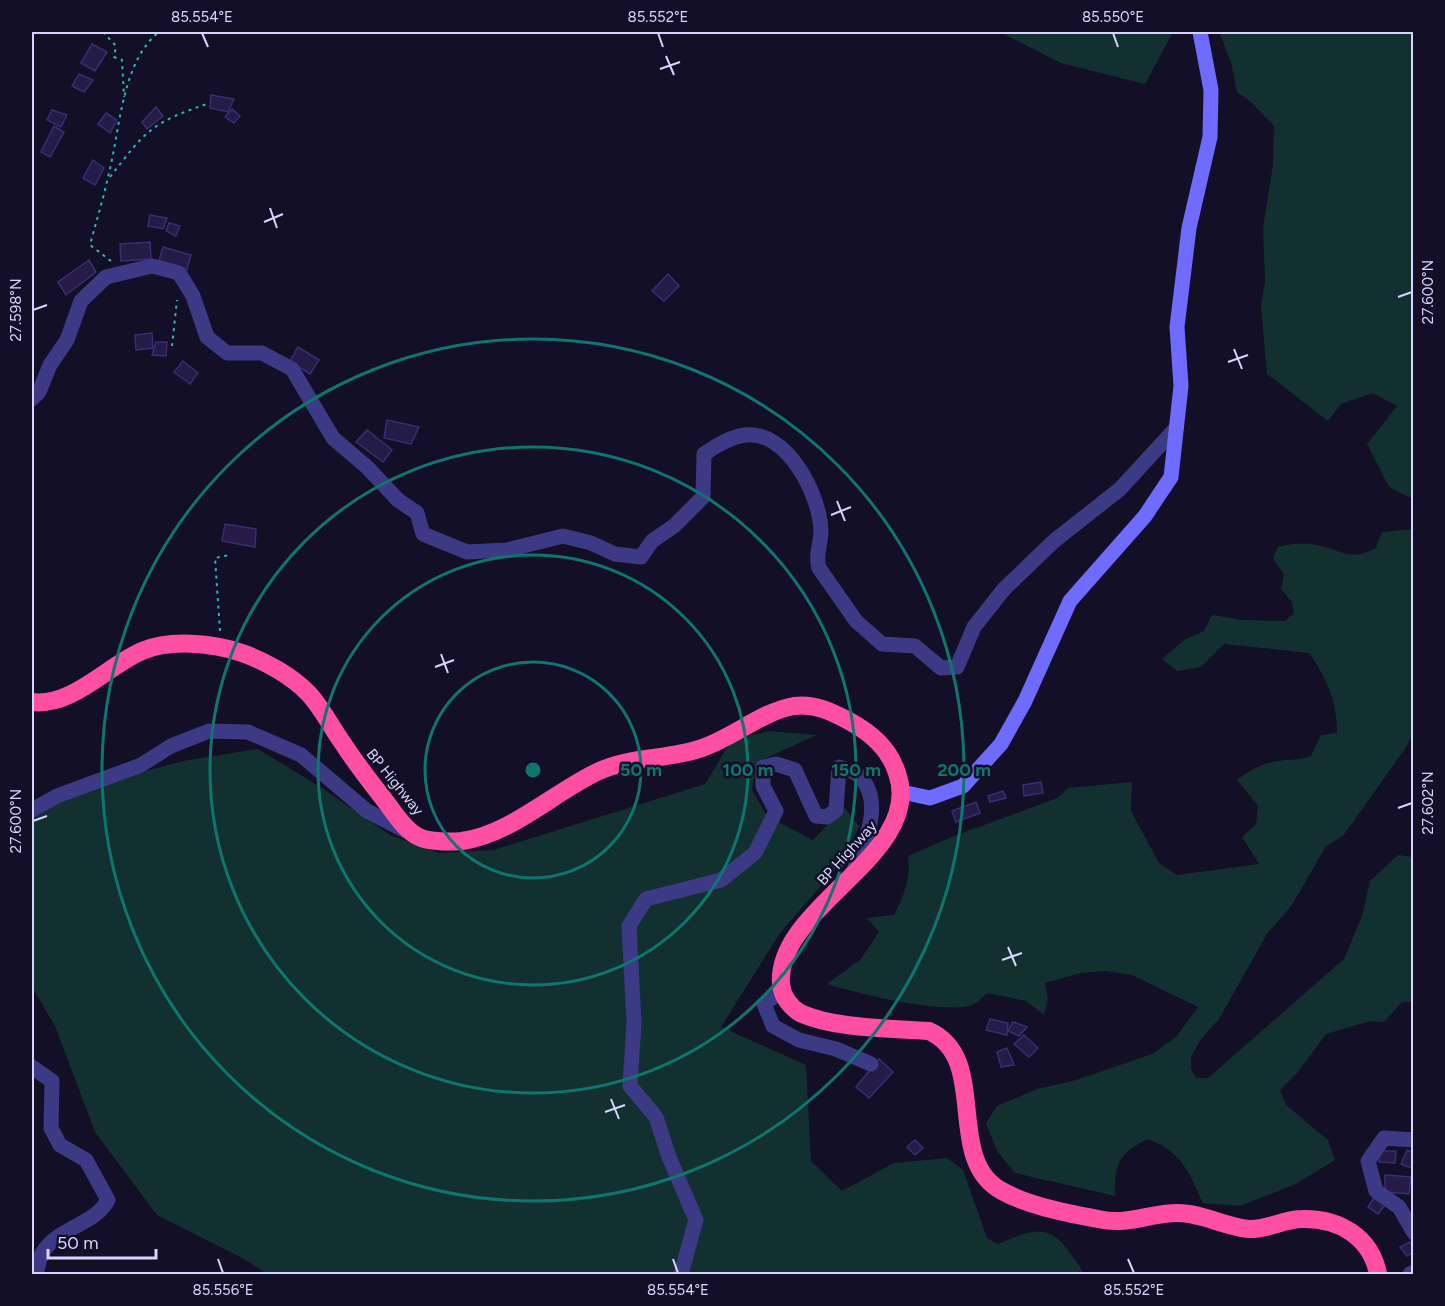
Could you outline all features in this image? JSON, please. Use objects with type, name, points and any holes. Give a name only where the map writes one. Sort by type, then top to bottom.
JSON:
[{"type":"highway","name":"BP Highway","points":[[32,702],[41,703],[74,691],[142,651],[165,645],[201,645],[241,653],[280,671],[310,694],[377,791],[399,819],[420,838],[458,841],[477,838],[504,826],[598,771],[623,761],[688,753],[707,747],[766,716],[792,706],[819,707],[850,722],[878,741],[894,763],[902,792],[893,828],[793,941],[782,967],[782,991]]},
{"type":"highway","points":[[782,991],[796,1011],[815,1018],[929,1031],[941,1036],[951,1046],[960,1068],[966,1124],[978,1163],[983,1175],[1000,1191],[1021,1199],[1118,1222],[1180,1213],[1248,1229],[1302,1219],[1333,1222],[1359,1237],[1369,1247],[1375,1259],[1378,1275]]},
{"type":"street","points":[[902,792],[930,798],[963,786],[1000,744],[1025,701],[1070,601],[1145,516],[1171,477],[1181,386],[1177,327],[1189,228],[1210,136],[1211,90],[1200,32]]},
{"type":"street","points":[[32,399],[39,392],[50,365],[67,340],[81,301],[106,277],[152,266],[179,273],[193,296],[207,337],[227,353],[262,353],[292,369],[333,438],[368,468],[398,500],[417,513],[423,534],[467,552],[507,550],[563,536],[591,543],[615,554],[641,557],[645,547],[674,526],[703,497],[704,454],[722,442],[747,435],[765,438],[781,447],[798,465],[815,502],[821,531],[816,559],[819,567],[856,621],[882,644],[915,646],[941,668],[957,667],[974,627],[1004,588],[1054,541],[1120,489],[1176,428]]},
{"type":"street","points":[[32,810],[57,796],[141,765],[171,746],[209,731],[248,732],[301,756],[367,811],[420,838]]},
{"type":"street","points":[[681,1275],[696,1220],[669,1158],[656,1118],[630,1086],[634,1022],[629,926],[646,899],[721,880],[755,853],[776,811],[763,786],[763,767],[776,764],[795,770],[816,816],[826,817],[836,810],[839,767],[856,774],[871,797],[869,833],[853,873]]},
{"type":"street","points":[[782,991],[764,1004],[773,1026],[799,1040],[836,1049],[871,1064]]},
{"type":"street","points":[[32,1067],[52,1081],[51,1128],[60,1145],[86,1160],[108,1200],[102,1211],[58,1237],[43,1252],[36,1275]]},
{"type":"street","points":[[1413,1140],[1384,1138],[1368,1161],[1376,1191],[1399,1207],[1413,1233]]},
{"type":"street","points":[[1410,1275],[1413,1272]]},
{"type":"path","points":[[103,32],[116,46],[114,57],[122,60],[124,100]]},
{"type":"path","points":[[114,263],[90,244],[108,180],[124,100],[147,42],[159,32]]},
{"type":"path","points":[[108,180],[144,133],[168,117],[207,104]]},
{"type":"path","points":[[172,346],[179,273]]},
{"type":"path","points":[[220,649],[215,558],[229,555]]},
{"type":"green space","points":[[1000,32],[1173,32],[1145,84],[1061,63]]},
{"type":"green space","points":[[1219,32],[1413,32],[1413,499],[1389,487],[1367,444],[1397,406],[1372,393],[1341,404],[1328,421],[1267,374],[1261,306],[1265,281],[1263,228],[1273,165],[1274,126],[1250,101],[1237,92],[1231,62]]},
{"type":"green space","points":[[1413,529],[1414,729],[1407,746],[1343,836],[1326,846],[1292,905],[1267,934],[1219,1019],[1201,1039],[1191,1057],[1191,1069],[1196,1078],[1208,1078],[1344,959],[1362,916],[1370,881],[1398,855],[1413,857],[1413,1002],[1402,1002],[1384,1022],[1370,1021],[1326,1034],[1298,1072],[1280,1090],[1286,1105],[1328,1140],[1335,1160],[1296,1184],[1240,1206],[1203,1203],[1183,1164],[1169,1150],[1148,1139],[1130,1149],[1120,1161],[1116,1176],[1115,1196],[1015,1173],[997,1151],[986,1123],[997,1106],[1037,1089],[1076,1080],[1152,1054],[1176,1037],[1198,1007],[1132,975],[1105,971],[1081,973],[1045,983],[1048,999],[1044,1015],[1026,1001],[987,993],[972,1005],[938,1007],[878,997],[827,984],[861,959],[879,932],[867,918],[894,915],[906,887],[908,856],[954,836],[1057,798],[1068,788],[1132,782],[1131,811],[1159,863],[1177,875],[1259,864],[1242,837],[1256,824],[1258,806],[1237,780],[1267,763],[1311,756],[1321,735],[1337,733],[1333,701],[1326,681],[1309,653],[1224,644],[1201,667],[1177,671],[1162,659],[1184,640],[1204,631],[1212,615],[1243,620],[1285,621],[1294,613],[1292,602],[1281,589],[1284,575],[1273,558],[1278,547],[1292,544],[1316,545],[1352,555],[1376,548],[1382,532]]},
{"type":"green space","points":[[768,731],[817,735],[757,762],[752,790],[767,816],[813,840],[844,807],[859,826],[845,858],[780,933],[721,1027],[806,1065],[811,1161],[842,1191],[894,1163],[947,1158],[963,1170],[987,1238],[998,1244],[1027,1233],[1044,1232],[1052,1235],[1068,1250],[1083,1274],[267,1274],[244,1259],[157,1215],[95,1132],[55,1026],[32,987],[32,812],[73,791],[183,761],[258,749],[322,788],[390,835],[440,853],[494,850],[705,784],[731,741]]},
{"type":"building","points":[[92,44],[107,52],[95,71],[81,63]]},
{"type":"building","points":[[79,74],[93,80],[84,92],[72,86]]},
{"type":"building","points":[[211,95],[234,99],[228,112],[210,108]]},
{"type":"building","points":[[156,107],[163,116],[147,129],[142,122]]},
{"type":"building","points":[[232,109],[240,116],[234,123],[225,117]]},
{"type":"building","points":[[52,110],[67,115],[61,127],[47,120]]},
{"type":"building","points":[[106,113],[117,120],[110,133],[98,124]]},
{"type":"building","points":[[54,126],[64,132],[50,157],[41,152]]},
{"type":"building","points":[[93,160],[104,168],[95,185],[83,178]]},
{"type":"building","points":[[150,215],[167,218],[163,229],[148,226]]},
{"type":"building","points":[[169,223],[180,226],[176,236],[166,231]]},
{"type":"building","points":[[150,242],[151,259],[121,261],[120,244]]},
{"type":"building","points":[[163,247],[191,255],[186,272],[158,264]]},
{"type":"building","points":[[89,260],[96,272],[66,295],[58,282]]},
{"type":"building","points":[[668,274],[679,286],[664,301],[652,291]]},
{"type":"building","points":[[152,333],[153,348],[136,350],[135,335]]},
{"type":"building","points":[[156,342],[167,342],[166,356],[152,355]]},
{"type":"building","points":[[298,347],[319,360],[310,374],[290,361]]},
{"type":"building","points":[[183,361],[198,373],[190,384],[174,372]]},
{"type":"building","points":[[387,420],[419,427],[411,444],[384,438]]},
{"type":"building","points":[[367,430],[392,450],[383,462],[356,442]]},
{"type":"building","points":[[225,524],[256,529],[255,547],[222,541]]},
{"type":"building","points":[[1041,782],[1043,793],[1024,796],[1023,785]]},
{"type":"building","points":[[1003,791],[1006,798],[990,802],[988,796]]},
{"type":"building","points":[[976,802],[980,813],[956,822],[952,811]]},
{"type":"building","points":[[990,1019],[1008,1023],[1007,1035],[986,1030]]},
{"type":"building","points":[[1013,1022],[1027,1027],[1019,1036],[1008,1031]]},
{"type":"building","points":[[1024,1035],[1038,1048],[1029,1057],[1014,1044]]},
{"type":"building","points":[[1007,1048],[1014,1065],[1001,1067],[997,1052]]},
{"type":"building","points":[[879,1059],[893,1072],[869,1098],[856,1087]]},
{"type":"building","points":[[915,1140],[923,1148],[915,1155],[907,1147]]},
{"type":"building","points":[[1407,1150],[1414,1153],[1414,1169],[1401,1164]]},
{"type":"building","points":[[1379,1151],[1396,1151],[1395,1163],[1379,1162]]},
{"type":"building","points":[[1385,1175],[1411,1177],[1409,1194],[1385,1192]]},
{"type":"building","points":[[1375,1196],[1385,1205],[1378,1214],[1368,1207]]},
{"type":"building","points":[[1410,1242],[1414,1252],[1407,1256],[1400,1247]]}]
